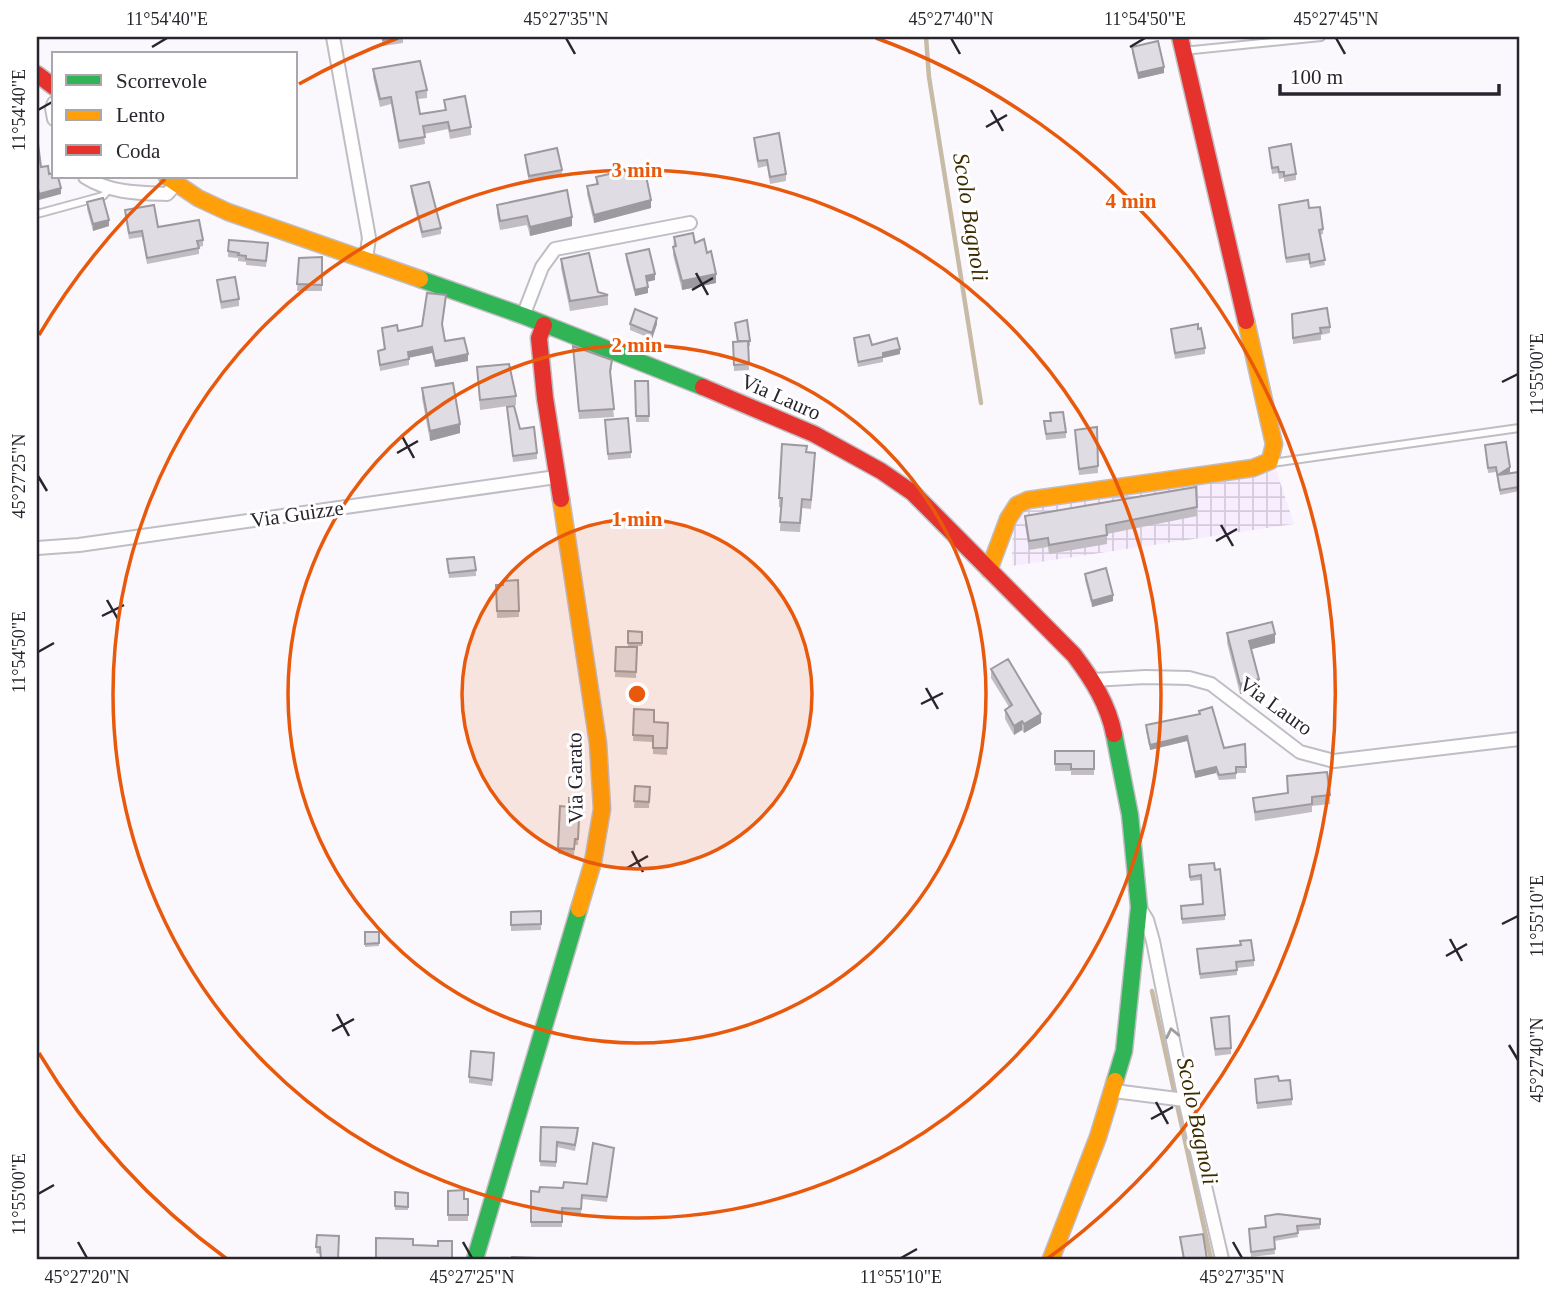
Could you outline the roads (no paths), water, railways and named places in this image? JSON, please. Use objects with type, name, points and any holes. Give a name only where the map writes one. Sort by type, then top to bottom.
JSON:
[{"type":"street","points":[[334,37],[369,238],[366,259]]},
{"type":"street","points":[[989,570],[1008,519],[1017,505],[1028,500],[1254,468],[1269,464],[1274,457],[1274,444],[1182,44]]},
{"type":"street","points":[[37,74],[52,86]]},
{"type":"street","name":"Via Lauro","points":[[86,178],[98,186],[109,189],[167,194],[171,180],[198,198],[228,212],[544,324],[750,405],[838,446],[880,469],[913,493],[1074,655],[1093,680],[1107,706],[1116,740],[1130,815],[1139,907],[1124,1051],[1114,1091],[1051,1259]]},
{"type":"street","points":[[523,316],[542,267],[555,250],[690,223]]},
{"type":"street","name":"Via Garato","points":[[475,1259],[593,862],[602,809],[598,743],[556,477],[539,338],[544,324]]},
{"type":"street","name":"Via Guizze","points":[[37,548],[79,545],[556,477]]},
{"type":"street","name":"Via Lauro","points":[[1093,680],[1189,678],[1211,684],[1300,752],[1334,761],[1519,739]]},
{"type":"street","name":"Via Lauro","points":[[1139,907],[1147,920],[1153,941],[1185,1100],[1223,1259]]},
{"type":"street","points":[[1114,1091],[1185,1100]]},
{"type":"lane","points":[[1182,44],[1321,37]]},
{"type":"lane","points":[[37,214],[103,196],[109,189]]},
{"type":"lane","points":[[1269,464],[1519,428]]},
{"type":"waterway","name":"Scolo Bagnoli","points":[[926,37],[929,77],[981,403]]},
{"type":"waterway","name":"Scolo Bagnoli","points":[[1152,991],[1211,1259]]}]
